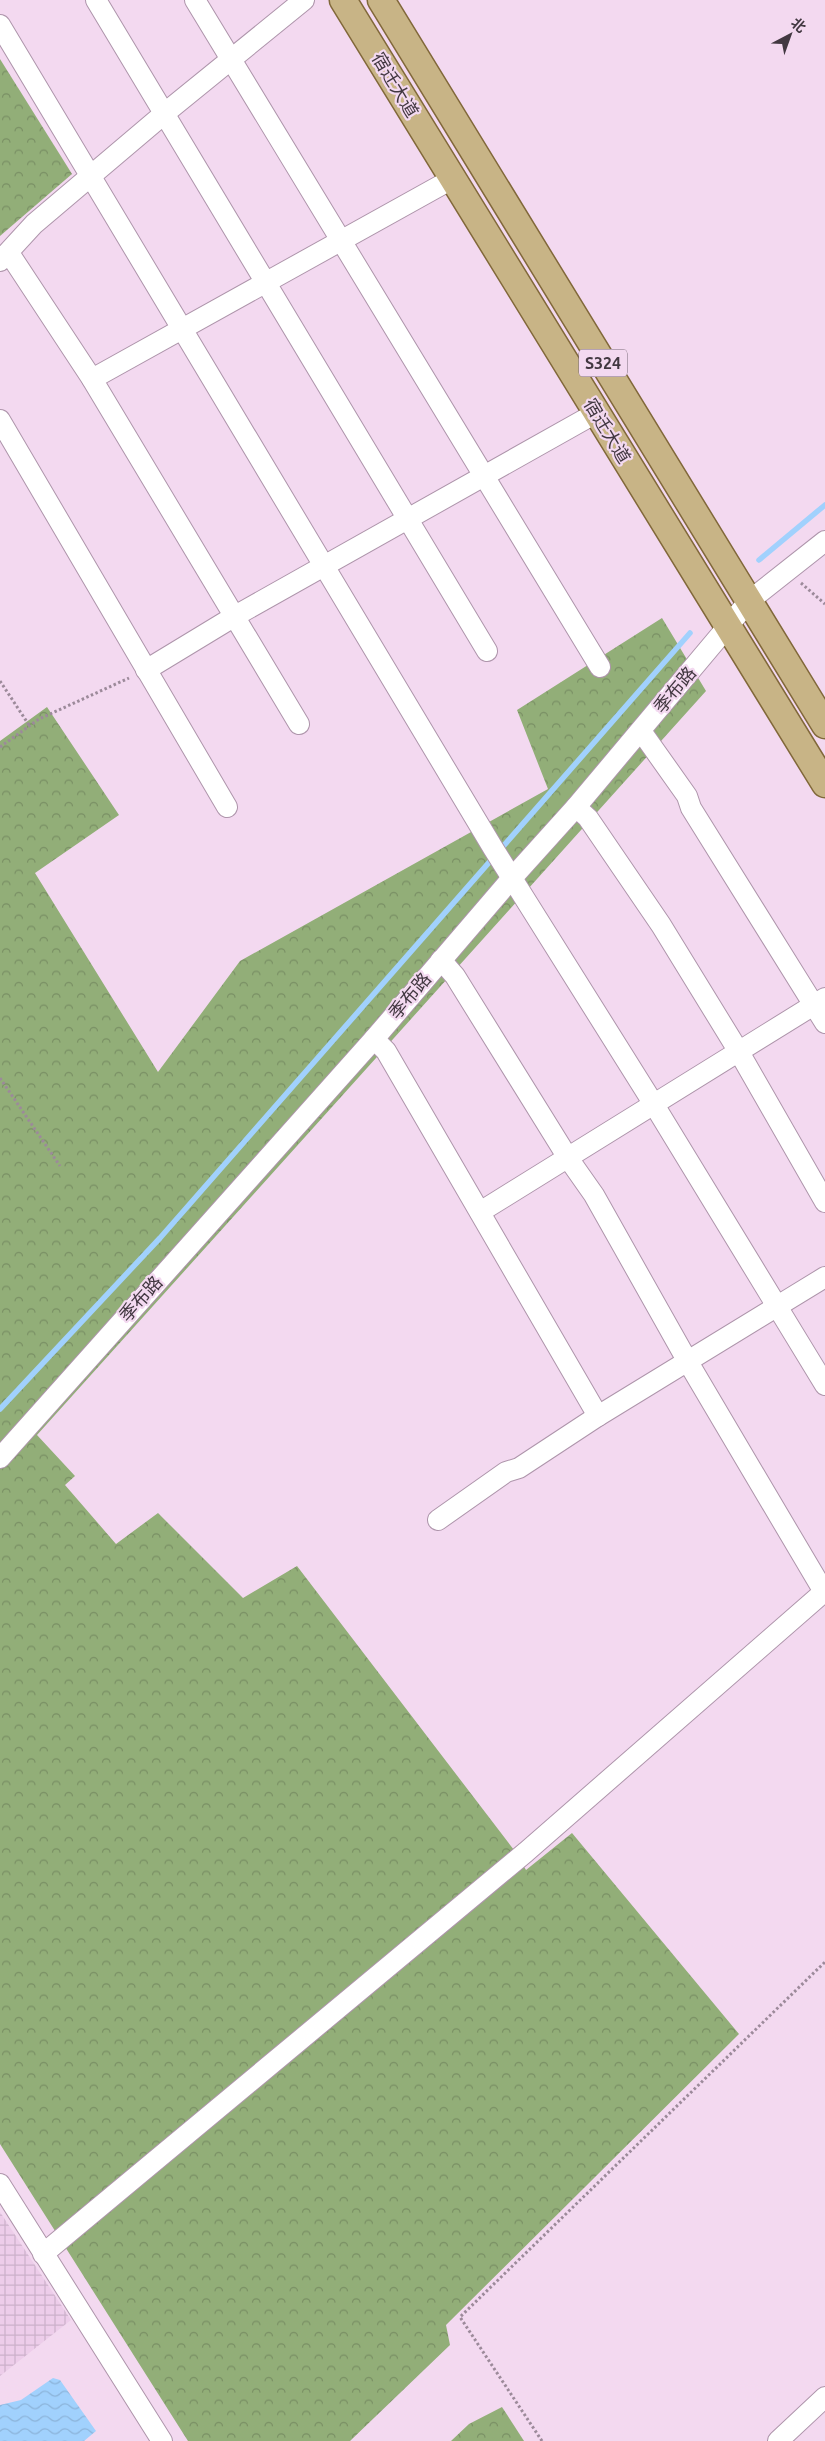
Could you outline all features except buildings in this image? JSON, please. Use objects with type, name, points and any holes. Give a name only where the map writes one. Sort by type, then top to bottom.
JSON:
[{"type":"main road","name":"宿迁大道","points":[[343,0],[825,784]]},
{"type":"main road","name":"宿迁大道","points":[[381,0],[825,725]]},
{"type":"street","points":[[96,0],[486,651]]},
{"type":"street","points":[[195,0],[600,667]]},
{"type":"street","points":[[299,724],[92,379],[5,257],[34,224],[92,177],[165,113],[304,0]]},
{"type":"street","points":[[0,25],[502,862],[653,1103],[825,1386]]},
{"type":"street","points":[[92,379],[452,179]]},
{"type":"street","points":[[146,670],[234,616],[409,520],[596,413]]},
{"type":"street","points":[[0,420],[227,806]]},
{"type":"street","name":"季布路","points":[[0,1458],[374,1039],[441,960],[502,862],[576,807],[749,601],[825,541]]},
{"type":"street","points":[[641,731],[687,796],[691,808],[819,1002],[825,1023]]},
{"type":"street","points":[[576,807],[588,818],[661,925],[739,1052],[825,1202]]},
{"type":"street","points":[[44,2254],[526,1852],[824,1592],[688,1362],[594,1195],[568,1158],[455,976],[441,960]]},
{"type":"street","points":[[480,1212],[653,1103],[819,1002]]},
{"type":"street","points":[[374,1039],[386,1051],[598,1416]]},
{"type":"street","points":[[438,1520],[506,1472],[519,1468],[598,1416],[825,1277]]},
{"type":"street","points":[[0,2184],[162,2441]]},
{"type":"street","points":[[778,2441],[825,2397]]},
{"type":"path","points":[[787,571],[825,604]]},
{"type":"path","points":[[0,747],[29,725],[146,670]]},
{"type":"path","points":[[0,681],[29,725]]},
{"type":"path","points":[[0,1078],[60,1166]]},
{"type":"path","points":[[542,2441],[460,2317],[825,1962]]},
{"type":"shaded area","points":[[0,2212],[71,2320],[0,2376]]},
{"type":"green space","points":[[0,59],[72,174],[0,236]]},
{"type":"green space","points":[[662,618],[706,691],[37,1435],[75,1476],[65,1485],[116,1544],[158,1513],[243,1598],[297,1566],[514,1850],[526,1870],[572,1833],[739,2034],[446,2325],[450,2345],[350,2441],[188,2441],[0,2144],[0,741],[47,707],[119,815],[35,873],[158,1072],[240,961],[548,789],[517,710]]},
{"type":"green space","points":[[502,2407],[524,2441],[451,2441],[469,2424]]},
{"type":"water","points":[[53,2378],[60,2380],[96,2431],[84,2441],[0,2441],[0,2405],[21,2400]]},
{"type":"waterway","points":[[759,560],[825,505]]},
{"type":"waterway","points":[[0,1409],[160,1238],[690,633]]}]
